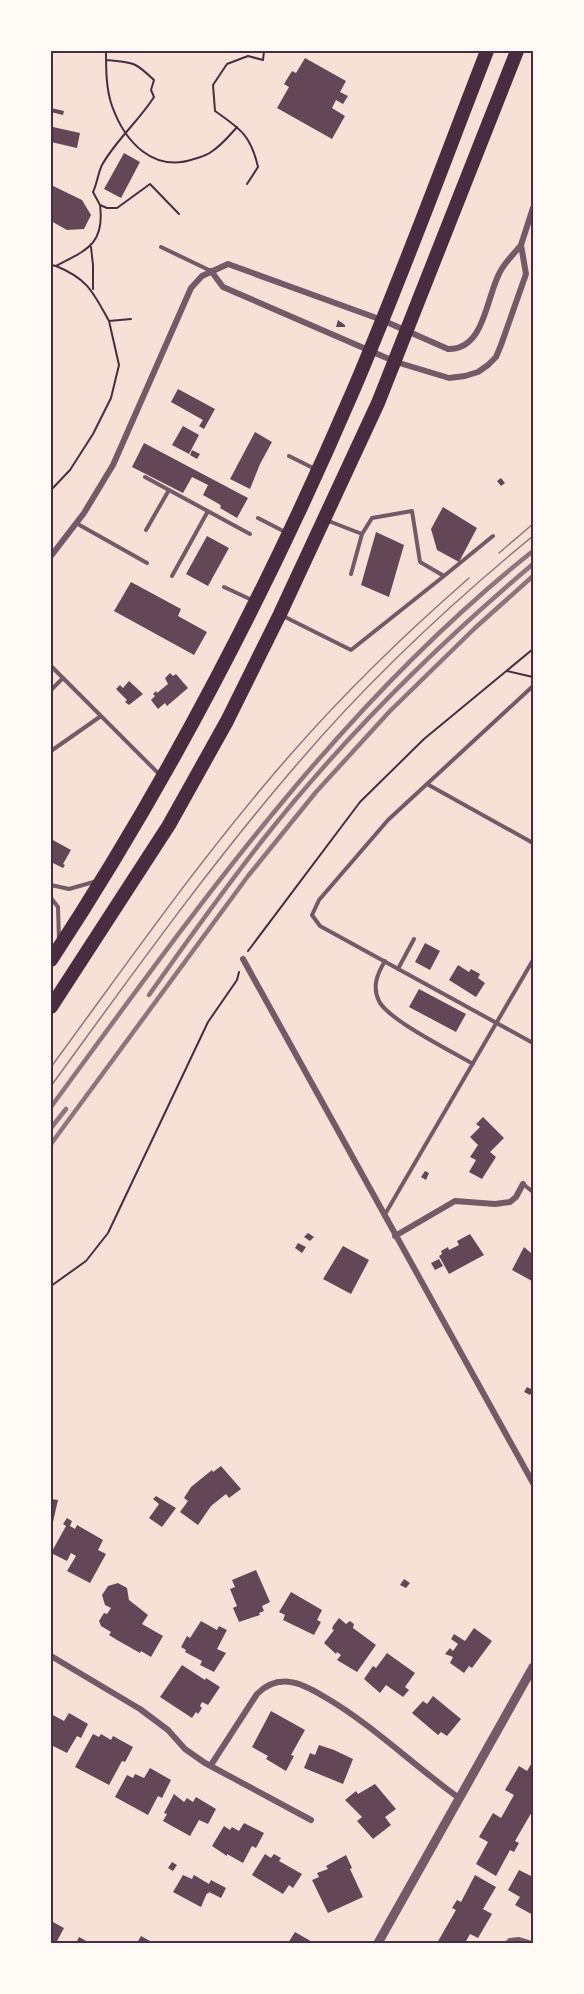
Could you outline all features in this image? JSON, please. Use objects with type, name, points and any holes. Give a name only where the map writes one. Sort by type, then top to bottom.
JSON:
[{"type":"highway","points":[[51,960],[103,880],[163,777],[202,708],[255,602],[317,470],[369,351],[487,51]]},
{"type":"highway","points":[[51,1007],[169,825],[227,721],[280,614],[326,519],[396,362],[517,51]]},
{"type":"street","points":[[51,556],[76,524],[113,465],[190,288],[202,276],[228,264],[382,320],[448,350],[458,350],[469,344],[476,335],[500,272],[521,245],[533,208]]},
{"type":"street","points":[[211,270],[222,287],[396,362],[449,378],[471,374],[488,365],[496,357],[526,274],[521,245]]},
{"type":"street","points":[[243,959],[533,1483]]},
{"type":"street","points":[[395,1236],[455,1201],[495,1204],[510,1202],[516,1197],[523,1184]]},
{"type":"street","points":[[51,1656],[140,1709],[168,1731],[185,1749],[311,1820]]},
{"type":"street","points":[[378,1943],[533,1667]]},
{"type":"street","points":[[211,1765],[257,1694],[267,1685],[287,1681],[297,1683],[335,1703],[459,1798]]},
{"type":"street","points":[[508,1943],[519,1940],[529,1943]]},
{"type":"lane","points":[[161,247],[211,270]]},
{"type":"lane","points":[[289,456],[317,470]]},
{"type":"lane","points":[[145,477],[250,534]]},
{"type":"lane","points":[[146,530],[169,490]]},
{"type":"lane","points":[[172,576],[208,511]]},
{"type":"lane","points":[[351,574],[362,534],[372,518],[412,511],[420,562],[444,576]]},
{"type":"lane","points":[[258,518],[288,533]]},
{"type":"lane","points":[[326,519],[362,534]]},
{"type":"lane","points":[[76,524],[147,562]]},
{"type":"lane","points":[[280,614],[351,650],[493,536]]},
{"type":"lane","points":[[224,587],[255,602]]},
{"type":"lane","points":[[51,666],[163,777]]},
{"type":"lane","points":[[51,690],[63,678]]},
{"type":"lane","points":[[533,686],[388,820],[319,900],[312,915],[320,926],[533,1043]]},
{"type":"lane","points":[[51,751],[101,716]]},
{"type":"lane","points":[[428,784],[533,843]]},
{"type":"lane","points":[[51,885],[69,889],[103,880]]},
{"type":"lane","points":[[51,898],[58,908],[59,948]]},
{"type":"lane","points":[[398,969],[414,939]]},
{"type":"lane","points":[[384,1216],[533,960]]},
{"type":"lane","points":[[385,961],[376,976],[379,1003],[392,1016],[473,1064]]},
{"type":"lane","points":[[523,1184],[533,1192]]},
{"type":"path","points":[[106,51],[106,75],[111,105],[124,133],[139,150],[156,160],[183,163],[209,154],[237,127]]},
{"type":"path","points":[[246,184],[258,167],[253,147],[237,127],[215,111],[213,85],[227,64],[248,56],[263,60],[264,51]]},
{"type":"path","points":[[93,291],[90,247],[102,221],[100,205],[93,192],[101,167],[124,133],[154,98],[151,90],[154,80],[134,63],[106,60]]},
{"type":"path","points":[[100,205],[117,208],[150,184],[179,214]]},
{"type":"path","points":[[56,266],[90,247]]},
{"type":"path","points":[[51,265],[76,274],[93,291],[109,321],[119,365],[111,398],[93,434],[70,470],[51,490]]},
{"type":"path","points":[[109,321],[131,319]]},
{"type":"path","points":[[51,1286],[86,1261],[108,1233],[208,1022],[237,980],[243,959],[360,802],[424,739],[533,649]]},
{"type":"path","points":[[507,671],[533,676]]},
{"type":"building","points":[[305,58],[346,81],[340,92],[348,96],[343,104],[336,100],[332,108],[345,116],[332,139],[277,108],[289,87],[284,84],[292,71],[296,73]]},
{"type":"building","points":[[51,108],[64,111],[63,115],[51,112]]},
{"type":"building","points":[[53,127],[80,133],[77,148],[51,142]]},
{"type":"building","points":[[124,153],[140,162],[121,198],[104,189]]},
{"type":"building","points":[[51,185],[82,200],[91,215],[84,229],[67,230],[51,221]]},
{"type":"building","points":[[338,320],[345,325],[345,327],[336,327]]},
{"type":"building","points":[[178,389],[215,409],[204,429],[199,426],[203,420],[171,402]]},
{"type":"building","points":[[183,426],[199,435],[189,454],[172,445]]},
{"type":"building","points":[[255,432],[272,442],[250,489],[230,479]]},
{"type":"building","points":[[144,443],[248,498],[237,518],[203,495],[208,485],[192,477],[183,493],[132,467]]},
{"type":"building","points":[[192,450],[200,454],[197,459],[190,455]]},
{"type":"building","points":[[501,478],[505,483],[501,486],[497,481]]},
{"type":"building","points":[[443,507],[477,528],[459,562],[437,550],[431,529]]},
{"type":"building","points":[[376,532],[404,545],[389,597],[361,585]]},
{"type":"building","points":[[207,536],[229,548],[208,586],[186,574]]},
{"type":"building","points":[[131,582],[181,609],[178,616],[207,632],[194,655],[114,611]]},
{"type":"building","points":[[170,673],[173,676],[176,674],[188,688],[167,706],[165,703],[158,709],[151,700],[155,696],[153,694],[168,684],[165,678]]},
{"type":"building","points":[[129,681],[143,694],[129,705],[116,689],[120,685],[123,688]]},
{"type":"building","points":[[51,839],[71,850],[63,868],[51,862]]},
{"type":"building","points":[[425,943],[440,951],[430,970],[415,962]]},
{"type":"building","points":[[458,965],[469,972],[471,969],[480,974],[478,978],[485,983],[476,997],[449,980]]},
{"type":"building","points":[[419,989],[466,1014],[456,1032],[409,1007]]},
{"type":"building","points":[[483,1117],[504,1138],[490,1152],[496,1157],[482,1179],[469,1172],[476,1160],[470,1157],[478,1145],[470,1137],[480,1127],[476,1124]]},
{"type":"building","points":[[425,1171],[429,1173],[426,1180],[421,1177]]},
{"type":"building","points":[[308,1233],[314,1237],[310,1241],[304,1237]]},
{"type":"building","points":[[470,1234],[484,1255],[449,1274],[439,1256],[442,1254],[441,1251],[459,1245],[457,1241]]},
{"type":"building","points":[[298,1243],[306,1247],[302,1253],[295,1248]]},
{"type":"building","points":[[343,1246],[369,1260],[351,1294],[323,1279]]},
{"type":"building","points":[[524,1247],[531,1253],[533,1249],[532,1281],[512,1270]]},
{"type":"building","points":[[439,1259],[443,1266],[435,1270],[431,1263]]},
{"type":"building","points":[[527,1387],[533,1390],[530,1395],[524,1392]]},
{"type":"building","points":[[221,1466],[241,1489],[229,1498],[226,1494],[211,1506],[198,1525],[180,1512],[188,1501],[184,1498],[191,1487],[212,1470],[213,1472]]},
{"type":"building","points":[[156,1496],[176,1508],[162,1527],[149,1518],[159,1504],[153,1499]]},
{"type":"building","points":[[51,1499],[58,1500],[53,1522],[51,1521]]},
{"type":"building","points":[[67,1518],[72,1521],[70,1526],[75,1529],[77,1525],[103,1540],[98,1550],[106,1554],[90,1583],[67,1571],[76,1556],[71,1553],[67,1561],[51,1553],[66,1526],[63,1524]]},
{"type":"building","points":[[256,1570],[270,1602],[262,1606],[264,1611],[259,1613],[260,1615],[239,1622],[233,1608],[237,1606],[230,1589],[235,1587],[232,1580]]},
{"type":"building","points":[[404,1579],[410,1583],[406,1588],[400,1585]]},
{"type":"building","points":[[118,1583],[127,1588],[129,1600],[148,1615],[142,1624],[163,1636],[151,1657],[117,1640],[109,1635],[111,1632],[101,1626],[99,1621],[111,1608],[105,1605],[102,1595],[108,1586]]},
{"type":"building","points":[[291,1592],[322,1610],[317,1620],[321,1622],[314,1635],[283,1620],[285,1615],[279,1612]]},
{"type":"building","points":[[339,1618],[346,1624],[350,1621],[354,1624],[353,1628],[376,1645],[357,1672],[337,1660],[341,1655],[337,1652],[336,1654],[324,1643],[334,1630],[333,1626]]},
{"type":"building","points":[[201,1621],[217,1630],[219,1626],[227,1630],[217,1649],[226,1653],[214,1672],[200,1665],[202,1661],[185,1652],[186,1650],[181,1647],[187,1636],[190,1638]]},
{"type":"building","points":[[474,1628],[492,1641],[472,1668],[469,1666],[464,1673],[450,1663],[453,1657],[445,1654],[450,1648],[453,1651],[458,1644],[451,1639],[454,1634],[465,1641]]},
{"type":"building","points":[[387,1653],[415,1673],[405,1687],[409,1690],[403,1697],[386,1685],[380,1693],[364,1679],[373,1666],[376,1668]]},
{"type":"building","points":[[182,1665],[220,1687],[208,1705],[202,1702],[200,1706],[202,1708],[192,1718],[160,1697]]},
{"type":"building","points":[[433,1696],[461,1719],[447,1736],[441,1732],[438,1735],[412,1713],[423,1701],[427,1704]]},
{"type":"building","points":[[271,1711],[305,1730],[291,1755],[294,1756],[286,1771],[266,1759],[268,1756],[252,1747]]},
{"type":"building","points":[[69,1713],[88,1724],[81,1738],[77,1736],[67,1753],[51,1745],[51,1714],[64,1721]]},
{"type":"building","points":[[93,1734],[99,1737],[101,1734],[111,1740],[113,1736],[133,1747],[125,1762],[122,1761],[109,1785],[75,1767]]},
{"type":"building","points":[[319,1745],[353,1759],[343,1784],[304,1768],[310,1753],[315,1755]]},
{"type":"building","points":[[533,1761],[533,1810],[515,1841],[519,1843],[514,1852],[510,1850],[496,1876],[476,1864],[488,1842],[479,1837],[493,1813],[501,1818],[514,1795],[505,1790],[519,1766],[527,1771]]},
{"type":"building","points":[[150,1768],[171,1780],[162,1798],[158,1796],[148,1815],[115,1797],[127,1775],[133,1778],[135,1774],[144,1778]]},
{"type":"building","points":[[375,1784],[396,1809],[385,1817],[391,1825],[373,1839],[357,1821],[362,1817],[345,1800],[356,1791],[358,1794]]},
{"type":"building","points":[[174,1794],[184,1802],[187,1798],[193,1802],[196,1797],[216,1809],[208,1824],[199,1820],[190,1836],[163,1821],[167,1814],[164,1813]]},
{"type":"building","points":[[244,1823],[264,1833],[256,1848],[252,1846],[243,1863],[212,1846],[224,1826],[230,1830],[232,1827],[239,1831]]},
{"type":"building","points":[[265,1854],[271,1858],[274,1854],[281,1858],[279,1861],[302,1874],[293,1888],[289,1885],[283,1894],[252,1875]]},
{"type":"building","points":[[346,1855],[363,1897],[328,1913],[312,1880],[319,1877],[317,1873],[328,1869],[326,1866]]},
{"type":"building","points":[[172,1862],[177,1865],[173,1871],[168,1868]]},
{"type":"building","points":[[519,1870],[533,1877],[533,1915],[515,1905],[520,1897],[508,1890]]},
{"type":"building","points":[[183,1875],[192,1879],[194,1875],[209,1884],[211,1880],[226,1888],[221,1898],[207,1893],[201,1907],[173,1892]]},
{"type":"building","points":[[475,1875],[496,1887],[483,1909],[492,1914],[478,1938],[470,1934],[465,1943],[437,1943],[456,1910],[452,1908],[457,1900],[461,1902]]},
{"type":"building","points":[[51,1921],[64,1928],[56,1943],[51,1941]]},
{"type":"building","points":[[295,1932],[314,1943],[288,1943]]},
{"type":"building","points":[[141,1936],[150,1941],[149,1943],[137,1943]]},
{"type":"building","points":[[79,1937],[90,1943],[76,1943]]},
{"type":"tram line","points":[[499,553],[533,524]]},
{"type":"tram line","points":[[51,1086],[141,962],[299,762],[353,702],[411,644],[533,536]]},
{"type":"tram line","points":[[51,1067],[168,908],[259,792],[355,685],[399,641],[469,578]]},
{"type":"railway","points":[[51,1107],[216,884],[333,743],[396,675],[462,611],[533,551]]},
{"type":"railway","points":[[149,995],[250,856],[295,800],[359,728],[461,627],[533,564]]},
{"type":"railway","points":[[51,1144],[248,876],[316,792],[390,711],[475,628],[533,576]]},
{"type":"railway","points":[[51,1128],[66,1109]]}]
